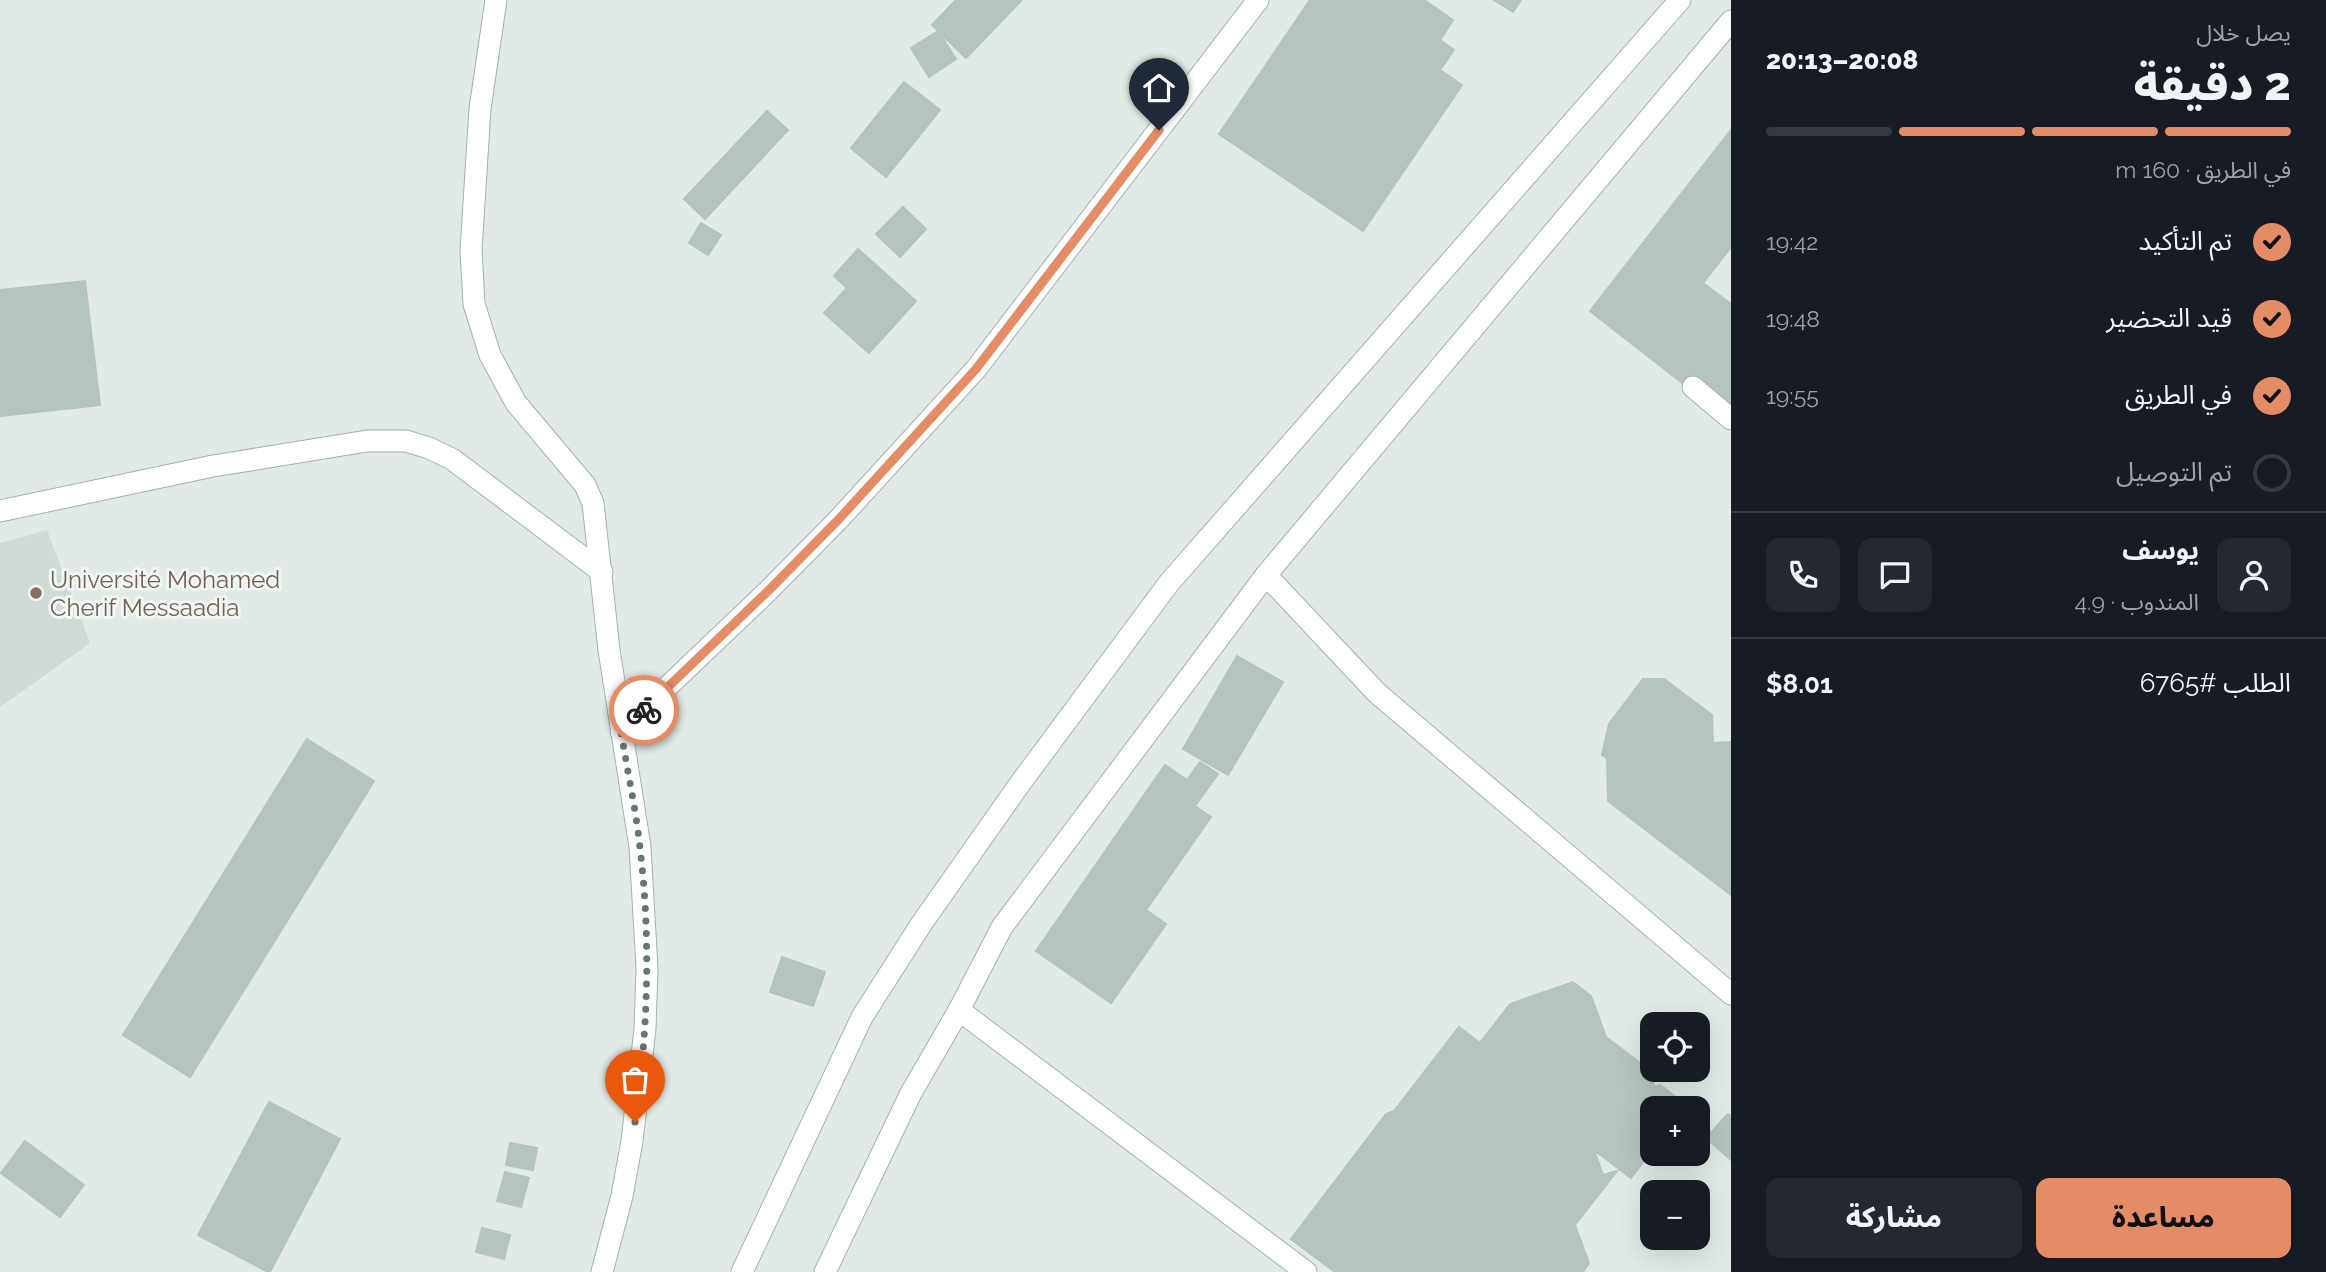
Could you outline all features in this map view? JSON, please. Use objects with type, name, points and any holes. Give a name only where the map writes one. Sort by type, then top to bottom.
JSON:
[{"type":"street","points":[[496,0],[480,109],[471,250],[474,304],[490,355],[516,403],[585,485],[593,503],[609,650],[640,847],[645,908],[646,1005],[640,1085],[622,1195],[602,1272]]},
{"type":"street","points":[[621,731],[732,627],[830,528],[976,369],[1258,0]]},
{"type":"street","points":[[742,1272],[862,1017],[922,923],[1018,785],[1169,583],[1679,0]]},
{"type":"street","points":[[825,1272],[911,1093],[959,1010],[1002,927],[1266,575],[1731,21]]},
{"type":"street","points":[[1693,387],[1731,419]]},
{"type":"street","points":[[0,511],[213,466],[367,441],[406,442],[429,447],[452,459],[602,572]]},
{"type":"street","points":[[1266,575],[1377,693],[1731,994]]},
{"type":"street","points":[[959,1010],[1306,1272]]},
{"type":"shaded area","name":"Université Mohamed Cherif Messaadia","points":[[47,530],[90,643],[0,707],[0,543]]},
{"type":"building","points":[[956,0],[1021,1],[966,58],[932,25]]},
{"type":"building","points":[[1310,0],[1424,0],[1453,20],[1440,40],[1454,50],[1440,70],[1462,85],[1363,231],[1219,134]]},
{"type":"building","points":[[1494,0],[1521,0],[1513,12]]},
{"type":"building","points":[[938,31],[956,59],[929,77],[911,48]]},
{"type":"building","points":[[904,82],[940,110],[886,177],[851,148]]},
{"type":"building","points":[[767,111],[788,130],[705,219],[684,199]]},
{"type":"building","points":[[1731,130],[1731,247],[1703,283],[1731,304],[1731,421],[1590,311]]},
{"type":"building","points":[[903,207],[926,229],[900,257],[876,234]]},
{"type":"building","points":[[701,223],[721,235],[708,255],[689,243]]},
{"type":"building","points":[[858,249],[916,301],[869,353],[824,313],[847,288],[834,276]]},
{"type":"building","points":[[85,281],[100,405],[0,416],[0,290]]},
{"type":"building","points":[[1237,656],[1283,682],[1228,775],[1183,749]]},
{"type":"building","points":[[1643,679],[1664,679],[1712,715],[1713,743],[1731,742],[1731,895],[1608,801],[1607,758],[1602,755],[1609,724]]},
{"type":"building","points":[[307,739],[374,781],[190,1077],[123,1035]]},
{"type":"building","points":[[1200,762],[1218,774],[1195,806],[1211,817],[1146,910],[1166,924],[1111,1003],[1036,951],[1165,765],[1187,780]]},
{"type":"building","points":[[782,957],[825,972],[813,1006],[770,992]]},
{"type":"building","points":[[1573,982],[1591,996],[1606,1037],[1640,1063],[1640,1082],[1653,1082],[1655,1087],[1660,1085],[1674,1096],[1640,1096],[1640,1166],[1631,1178],[1594,1150],[1603,1175],[1617,1171],[1575,1225],[1589,1263],[1583,1272],[1335,1272],[1291,1239],[1386,1114],[1394,1111],[1459,1027],[1480,1043],[1510,1004]]},
{"type":"building","points":[[269,1102],[340,1139],[268,1272],[198,1235]]},
{"type":"building","points":[[1728,1114],[1731,1117],[1730,1159],[1710,1142],[1710,1134]]},
{"type":"building","points":[[25,1141],[84,1185],[60,1217],[1,1173]]},
{"type":"building","points":[[510,1143],[537,1148],[533,1170],[506,1165]]},
{"type":"building","points":[[505,1172],[529,1178],[521,1207],[497,1201]]},
{"type":"building","points":[[482,1228],[510,1235],[504,1259],[476,1252]]},
{"type":"way so far","points":[[635,1122],[645,1029],[645,908],[640,847],[621,731],[644,710]]},
{"type":"place","name":"Université Mohamed Cherif Messaadia","points":[[36,593]]},
{"type":"route","points":[[644,710],[839,519],[976,369],[1159,130]]}]
